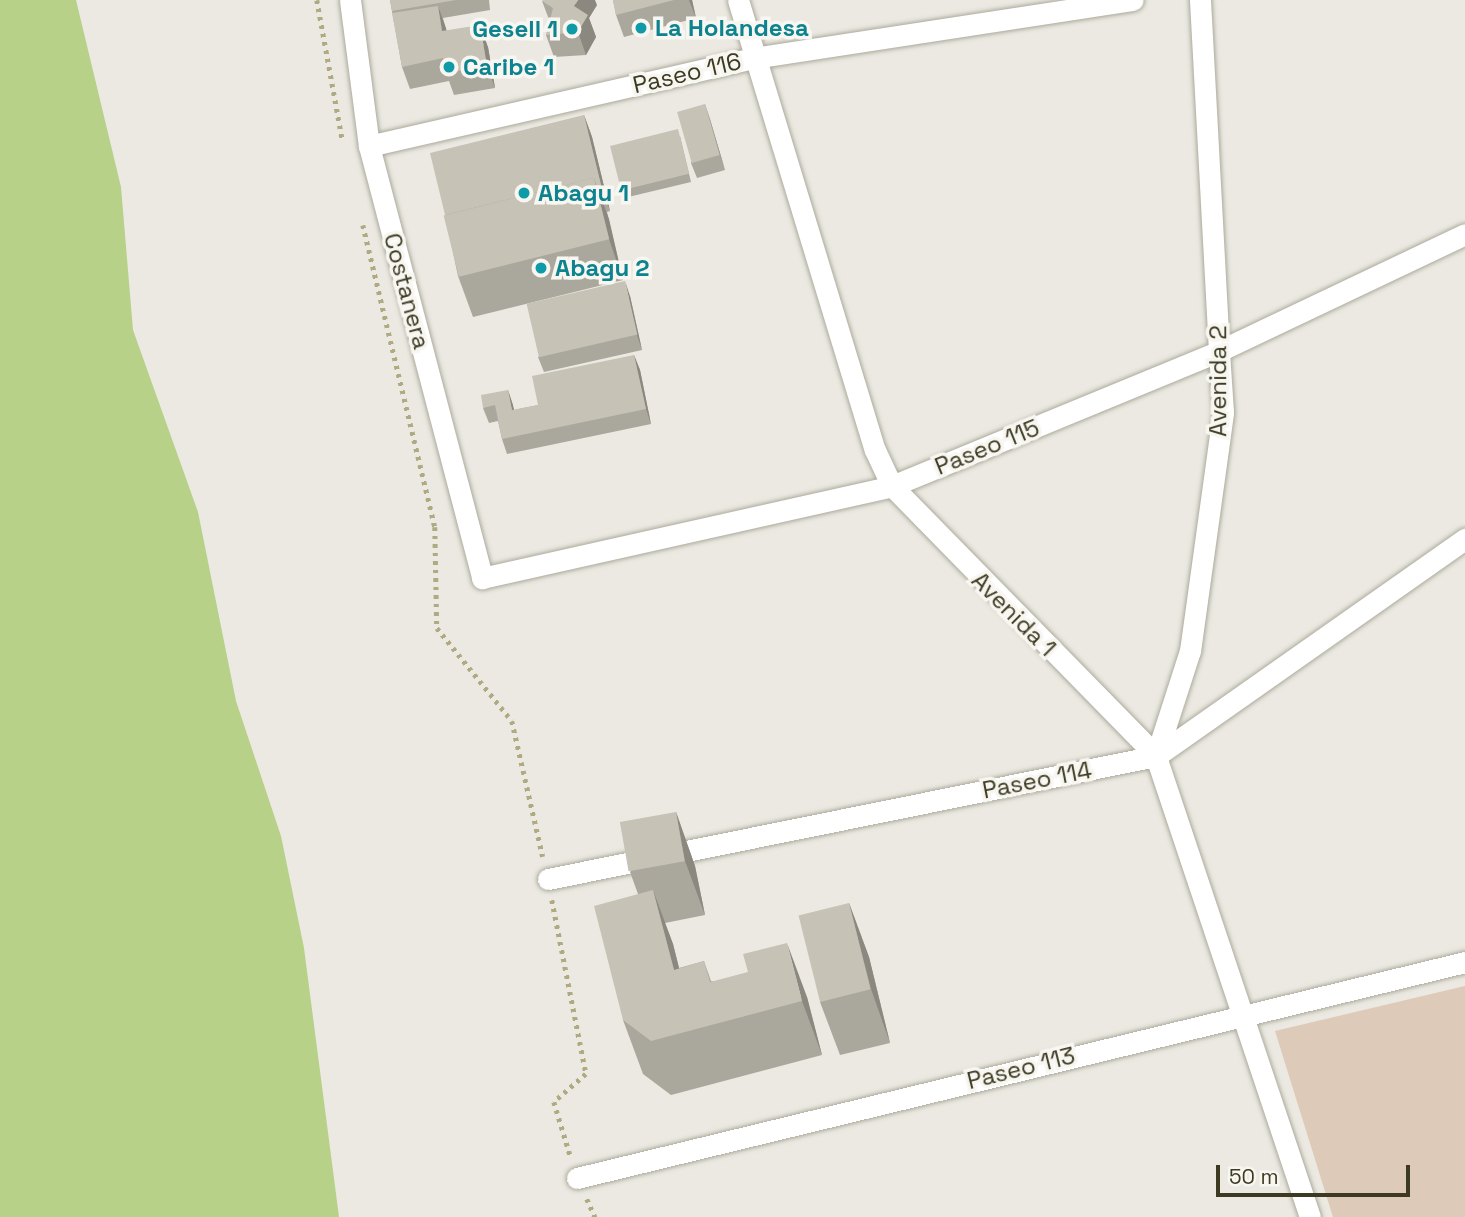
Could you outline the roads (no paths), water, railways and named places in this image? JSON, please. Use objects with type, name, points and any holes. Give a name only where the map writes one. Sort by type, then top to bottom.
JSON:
[{"type":"street","name":"Costanera","points":[[350,0],[369,146],[482,578]]},
{"type":"street","name":"Avenida 1","points":[[738,0],[753,58],[875,450],[892,486],[1156,756],[1245,1012],[1310,1217]]},
{"type":"street","name":"Paseo 116","points":[[369,146],[753,58],[1133,0]]},
{"type":"street","name":"Avenida 2","points":[[1156,756],[1190,651],[1223,412],[1200,0]]},
{"type":"street","name":"Paseo 115","points":[[482,578],[892,486],[1219,351],[1465,234]]},
{"type":"street","name":"Paseo 114","points":[[548,879],[1156,756],[1465,539]]},
{"type":"street","name":"Paseo 113","points":[[577,1178],[1245,1012],[1465,962]]},
{"type":"place","name":"La Holandesa","points":[[641,28]]},
{"type":"place","name":"Gesell 1","points":[[572,29]]},
{"type":"place","name":"Caribe 1","points":[[449,67]]},
{"type":"place","name":"Abagu 1","points":[[524,193]]},
{"type":"place","name":"Abagu 2","points":[[541,268]]}]
